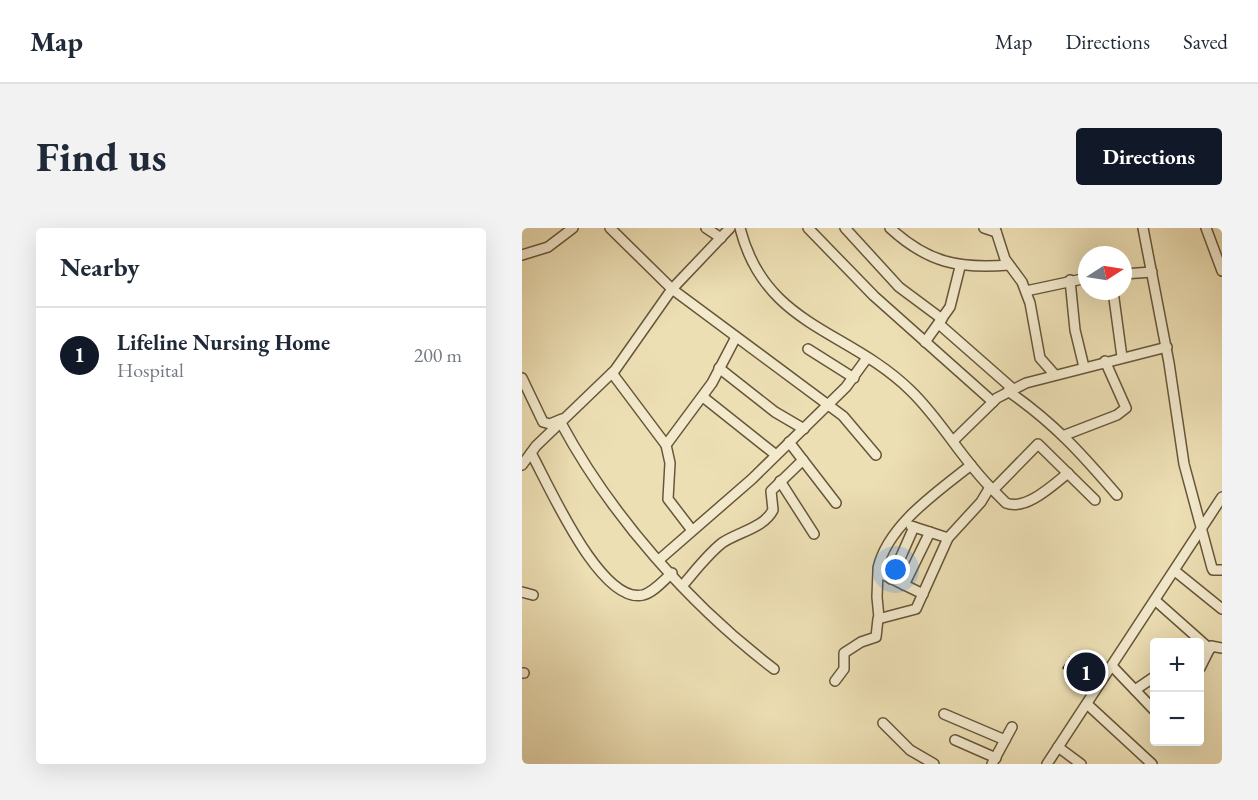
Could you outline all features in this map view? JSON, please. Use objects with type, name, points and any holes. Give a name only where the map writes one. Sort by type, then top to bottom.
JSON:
[{"type":"street","points":[[522,255],[548,247],[573,228]]},
{"type":"street","points":[[610,228],[672,289],[829,404],[876,455]]},
{"type":"street","points":[[706,228],[721,237]]},
{"type":"street","points":[[522,465],[531,453],[612,373],[672,289],[730,228]]},
{"type":"street","points":[[740,228],[753,265],[771,292],[792,311],[867,358],[910,390],[971,465],[1006,503],[1019,504],[1040,494],[1068,473]]},
{"type":"street","points":[[808,228],[874,296],[993,402]]},
{"type":"street","points":[[845,228],[900,287],[1010,390],[1065,435],[1117,495]]},
{"type":"street","points":[[890,228],[926,255],[960,267],[1009,265]]},
{"type":"street","points":[[984,228],[995,230],[1009,265],[1026,291],[1040,358],[1055,375]]},
{"type":"street","points":[[1143,228],[1167,347],[1184,464],[1213,570],[1222,570]]},
{"type":"street","points":[[1206,228],[1222,271]]},
{"type":"street","points":[[925,342],[950,307],[960,267]]},
{"type":"street","points":[[1132,273],[1152,272]]},
{"type":"street","points":[[1026,291],[1078,279]]},
{"type":"street","points":[[1070,280],[1075,330],[1084,367]]},
{"type":"street","points":[[1114,300],[1122,357]]},
{"type":"street","points":[[666,445],[703,397],[736,337]]},
{"type":"street","points":[[953,441],[993,402],[1010,390],[1084,367],[1167,347]]},
{"type":"street","points":[[808,349],[854,378]]},
{"type":"street","points":[[660,559],[691,529],[735,496],[804,429],[854,378],[867,358]]},
{"type":"street","points":[[1065,435],[1117,415],[1126,408],[1105,362]]},
{"type":"street","points":[[719,368],[775,412],[804,429]]},
{"type":"street","points":[[612,373],[666,445],[670,463],[667,492],[669,499],[691,529]]},
{"type":"street","points":[[522,378],[543,422],[550,424],[569,416]]},
{"type":"street","points":[[703,397],[776,455]]},
{"type":"street","points":[[561,423],[584,467],[611,505],[722,627],[774,669]]},
{"type":"street","points":[[789,442],[836,503]]},
{"type":"street","points":[[879,618],[914,611],[948,538],[992,488],[1038,444],[1095,500]]},
{"type":"street","points":[[531,453],[576,537],[612,583],[625,593],[643,595],[653,590],[672,573]]},
{"type":"street","points":[[683,585],[720,545],[771,514],[773,510],[771,491],[803,460]]},
{"type":"street","points":[[835,681],[844,669],[843,655],[861,642],[876,637],[876,622],[879,618],[876,597],[878,571],[883,552],[902,523],[971,465]]},
{"type":"street","points":[[780,481],[814,534]]},
{"type":"street","points":[[1047,764],[1156,601],[1222,497]]},
{"type":"street","points":[[902,523],[948,538]]},
{"type":"street","points":[[891,579],[914,527]]},
{"type":"street","points":[[904,585],[930,532]]},
{"type":"street","points":[[878,571],[923,594]]},
{"type":"street","points":[[1175,571],[1222,609]]},
{"type":"street","points":[[522,592],[533,595]]},
{"type":"street","points":[[1156,601],[1210,649]]},
{"type":"street","points":[[1204,660],[1214,645],[1222,648]]},
{"type":"street","points":[[1112,666],[1136,690],[1150,699]]},
{"type":"street","points":[[1136,690],[1150,680]]},
{"type":"street","points":[[1087,704],[1152,764]]},
{"type":"street","points":[[944,714],[1005,740]]},
{"type":"street","points":[[883,723],[910,750],[934,764]]},
{"type":"street","points":[[955,740],[994,761],[1012,727]]},
{"type":"street","points":[[1058,747],[1081,764]]},
{"type":"building","points":[[1070,657],[1093,672],[1085,684],[1063,668]]},
{"type":"place","name":"Lifeline Nursing Home","points":[[1086,672]]}]
